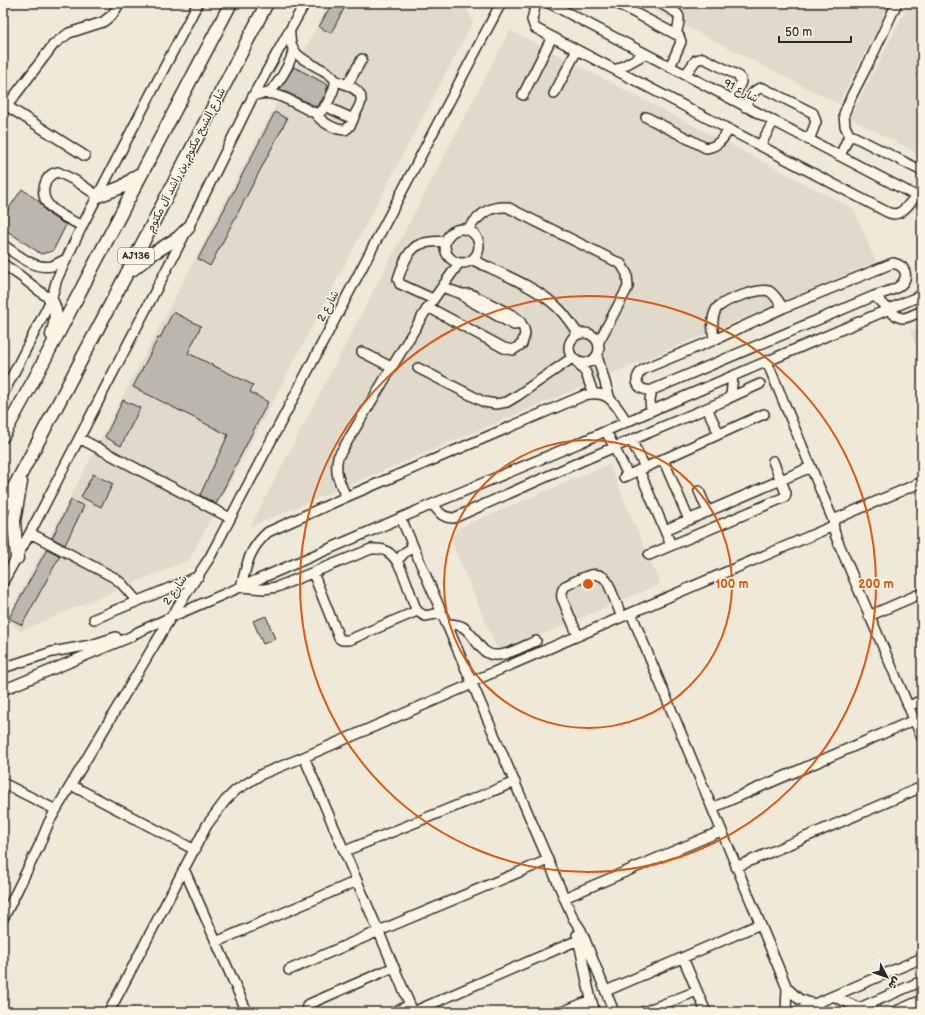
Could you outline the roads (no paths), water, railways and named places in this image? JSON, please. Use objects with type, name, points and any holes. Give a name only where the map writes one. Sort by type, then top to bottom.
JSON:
[{"type":"main road","name":"AJ136","points":[[3,436],[231,3]]},
{"type":"main road","name":"شارع الشيخ مكتوم بن راشد آل مكتوم","points":[[3,508],[267,3]]},
{"type":"main road","points":[[98,196],[122,187],[129,183],[142,171]]},
{"type":"main road","points":[[126,275],[144,259],[172,242],[188,228]]},
{"type":"main road","points":[[44,360],[53,333],[56,316],[55,307],[52,300]]},
{"type":"main road","points":[[16,558],[14,521],[23,469]]},
{"type":"street","points":[[85,156],[5,108],[54,44],[69,33],[103,22],[112,15],[120,3]]},
{"type":"street","points":[[4,391],[52,300],[57,279],[82,226],[198,3]]},
{"type":"street","points":[[3,582],[30,533],[188,228],[253,96],[305,3]]},
{"type":"street","name":"شارع 2","points":[[3,919],[39,846],[49,822],[171,617],[199,576],[501,3]]},
{"type":"street","points":[[536,3],[533,16],[533,24],[535,28],[891,215],[896,215],[901,212],[919,197]]},
{"type":"street","name":"شارع 91","points":[[549,3],[773,122],[919,197]]},
{"type":"street","points":[[616,3],[679,36],[681,42],[670,67]]},
{"type":"street","points":[[660,3],[680,16],[676,34]]},
{"type":"street","points":[[850,137],[845,126],[844,114],[897,3]]},
{"type":"street","points":[[267,93],[277,95],[315,114],[322,121],[343,130],[348,129],[362,99],[358,91],[335,80],[329,73],[300,58],[290,44],[290,29]]},
{"type":"street","points":[[523,95],[552,37]]},
{"type":"street","points":[[253,96],[271,91],[291,58],[293,50]]},
{"type":"street","points":[[554,94],[578,50]]},
{"type":"street","points":[[616,70],[645,54]]},
{"type":"street","points":[[685,75],[696,60],[703,58],[737,75],[741,79],[741,82],[733,100]]},
{"type":"street","points":[[347,85],[362,59]]},
{"type":"street","points":[[315,114],[322,111],[334,89],[335,80]]},
{"type":"street","points":[[745,107],[755,90],[763,88],[813,113],[816,122],[809,140]]},
{"type":"street","points":[[326,104],[354,117]]},
{"type":"street","points":[[646,117],[706,148],[716,146],[729,130]]},
{"type":"street","points":[[760,146],[773,122]]},
{"type":"street","points":[[840,156],[848,138],[850,137]]},
{"type":"street","points":[[850,137],[855,138],[922,171]]},
{"type":"street","points":[[82,226],[52,210],[44,196],[45,183],[52,174],[58,172],[76,181],[98,196]]},
{"type":"street","points":[[466,230],[488,210],[497,206],[507,207],[621,264],[628,274],[628,287],[598,343],[597,356],[610,398],[627,422]]},
{"type":"street","points":[[461,229],[466,230],[474,234],[479,242],[478,252],[473,260],[469,262],[454,262],[448,255],[446,241],[452,233],[461,229]]},
{"type":"street","points":[[442,287],[462,294],[474,295],[518,318],[525,334],[522,344],[518,348],[508,350],[400,284],[398,279],[408,256],[416,247],[421,244],[446,241]]},
{"type":"street","points":[[3,245],[34,264],[42,266],[51,266],[66,259]]},
{"type":"street","points":[[473,260],[544,296],[561,311],[578,334]]},
{"type":"street","points":[[346,497],[337,476],[336,466],[338,457],[391,367],[431,303],[459,263]]},
{"type":"street","points":[[3,264],[52,300]]},
{"type":"street","points":[[887,264],[899,264],[906,274],[902,285],[652,390],[646,391],[637,383],[637,376],[640,371],[714,340],[783,308],[887,264]]},
{"type":"street","points":[[714,340],[713,317],[716,310],[727,302],[761,290],[767,290],[773,294],[783,308]]},
{"type":"street","points":[[3,690],[130,637],[171,617],[433,504],[580,443],[922,295]]},
{"type":"street","points":[[874,296],[896,317],[903,318],[922,311]]},
{"type":"street","points":[[593,393],[586,373],[574,359],[569,349],[574,337],[578,334],[588,334],[596,339],[598,343]]},
{"type":"street","points":[[362,352],[391,367]]},
{"type":"street","points":[[574,359],[585,363],[594,360],[597,356]]},
{"type":"street","points":[[418,368],[484,402],[496,404],[507,402],[574,359]]},
{"type":"street","points":[[767,362],[811,467],[833,523],[836,537],[922,738]]},
{"type":"street","points":[[729,398],[731,395],[733,376]]},
{"type":"street","points":[[433,504],[441,515],[447,518],[454,518],[760,384]]},
{"type":"street","points":[[651,411],[650,400],[652,390]]},
{"type":"street","points":[[241,587],[251,552],[258,540],[268,532],[585,395],[593,393],[602,394],[610,398]]},
{"type":"street","points":[[707,408],[719,434]]},
{"type":"street","points":[[606,431],[626,476],[764,414]]},
{"type":"street","points":[[79,438],[230,518]]},
{"type":"street","points":[[631,440],[671,545]]},
{"type":"street","points":[[580,443],[584,460]]},
{"type":"street","points":[[663,459],[689,520]]},
{"type":"street","points":[[649,555],[785,497],[786,493],[773,461]]},
{"type":"street","points":[[665,530],[811,467]]},
{"type":"street","points":[[109,1012],[207,826],[236,790],[262,774],[304,757],[622,617],[922,482]]},
{"type":"street","points":[[699,491],[708,512]]},
{"type":"street","points":[[401,518],[573,918],[595,1012]]},
{"type":"street","points":[[371,549],[372,531]]},
{"type":"street","points":[[30,533],[115,578],[138,602]]},
{"type":"street","points":[[397,561],[404,553],[413,547]]},
{"type":"street","points":[[241,587],[278,587],[371,549],[379,548],[386,550],[397,561],[417,611],[425,616],[441,613]]},
{"type":"street","points":[[313,573],[339,638],[342,640],[349,640],[417,611]]},
{"type":"street","points":[[578,636],[562,598],[562,589],[565,586],[595,574],[601,574],[606,578],[622,617]]},
{"type":"street","points":[[94,619],[199,576]]},
{"type":"street","points":[[869,616],[922,593]]},
{"type":"street","points":[[631,613],[787,988],[799,999],[814,1004]]},
{"type":"street","points":[[446,624],[462,626],[469,632],[484,651],[491,654],[505,654],[536,641]]},
{"type":"street","points":[[3,668],[52,652],[91,645],[129,633],[138,632]]},
{"type":"street","points":[[908,706],[922,700]]},
{"type":"street","points":[[712,808],[914,720]]},
{"type":"street","points":[[304,757],[412,1010]]},
{"type":"street","points":[[345,851],[515,782]]},
{"type":"street","points":[[3,783],[56,810]]},
{"type":"street","points":[[71,785],[195,850]]},
{"type":"street","points":[[736,867],[922,787]]},
{"type":"street","points":[[564,898],[721,831]]},
{"type":"street","points":[[289,970],[548,860]]},
{"type":"street","points":[[184,869],[247,1012]]},
{"type":"street","points":[[216,942],[357,880]]},
{"type":"street","points":[[573,918],[579,926],[614,1012]]},
{"type":"street","points":[[606,991],[760,924]]},
{"type":"street","points":[[394,1012],[412,1010],[578,940]]},
{"type":"street","points":[[683,958],[706,1012]]},
{"type":"street","points":[[796,1012],[922,958]]},
{"type":"street","points":[[307,1005],[394,967]]},
{"type":"street","points":[[833,996],[854,1010],[922,981]]},
{"type":"street","points":[[786,1012],[787,988]]},
{"type":"street","points":[[643,1012],[697,991]]},
{"type":"street","points":[[562,1012],[591,1000]]},
{"type":"street","points":[[894,1012],[922,1000]]}]
